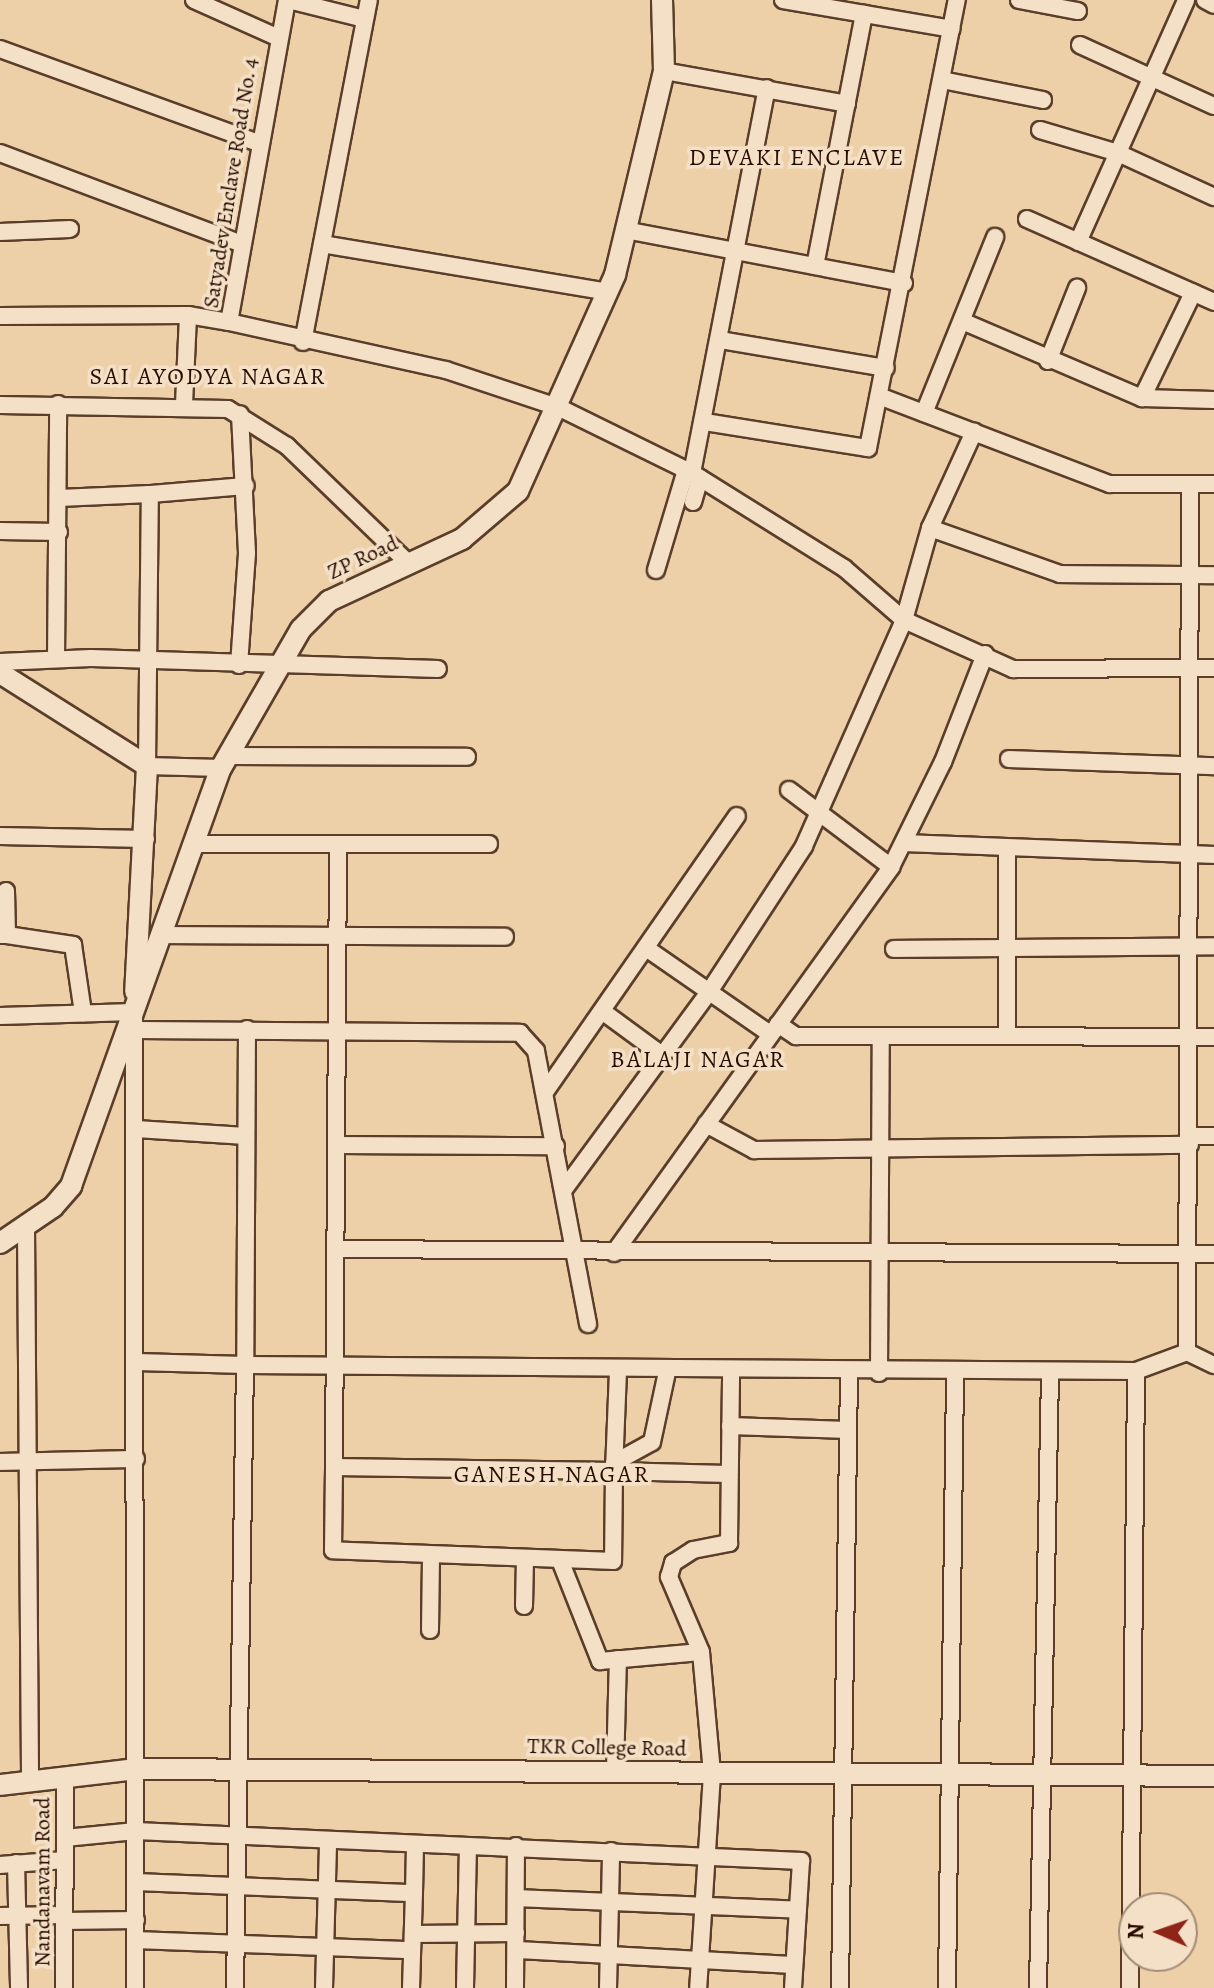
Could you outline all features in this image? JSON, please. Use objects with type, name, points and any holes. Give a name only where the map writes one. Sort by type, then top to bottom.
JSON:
[{"type":"street","points":[[194,0],[279,38]]},
{"type":"street","points":[[287,0],[365,19]]},
{"type":"street","name":"Satyadev Enclave Road No. 4","points":[[287,0],[258,143],[229,322],[303,342],[446,370],[560,408],[693,474],[844,568],[904,620],[1013,669],[1214,668]]},
{"type":"street","points":[[303,342],[369,0]]},
{"type":"street","name":"ZP Road","points":[[0,1243],[26,1228],[71,1186],[135,1021],[192,844],[224,762],[275,668],[329,601],[490,520],[518,491],[560,408],[608,292],[664,71],[662,0]]},
{"type":"street","points":[[783,0],[952,29]]},
{"type":"street","points":[[705,422],[868,448],[904,283],[957,0]]},
{"type":"street","points":[[1019,0],[1050,3],[1078,11]]},
{"type":"street","points":[[1078,242],[1186,0]]},
{"type":"street","points":[[1205,0],[1214,5]]},
{"type":"street","points":[[815,266],[864,14]]},
{"type":"street","points":[[1080,45],[1214,106]]},
{"type":"street","points":[[0,49],[258,143]]},
{"type":"street","points":[[664,71],[847,104]]},
{"type":"street","points":[[942,80],[1043,100]]},
{"type":"street","points":[[656,570],[693,474],[705,422],[767,88]]},
{"type":"street","points":[[1040,130],[1118,153],[1214,197]]},
{"type":"street","points":[[0,153],[242,244]]},
{"type":"street","points":[[1027,219],[1214,302]]},
{"type":"street","points":[[0,232],[70,229]]},
{"type":"street","points":[[625,230],[904,283]]},
{"type":"street","points":[[924,413],[995,237]]},
{"type":"street","points":[[322,244],[608,292]]},
{"type":"street","points":[[1048,361],[1077,288]]},
{"type":"street","points":[[1142,398],[1193,293]]},
{"type":"street","points":[[184,404],[188,315]]},
{"type":"street","points":[[0,316],[188,315],[229,322]]},
{"type":"street","points":[[962,321],[1048,361],[1142,398],[1214,400]]},
{"type":"street","points":[[720,340],[886,368]]},
{"type":"street","points":[[879,396],[1110,484],[1214,484]]},
{"type":"street","points":[[56,658],[58,404]]},
{"type":"street","points":[[0,405],[184,404],[240,414],[287,446],[407,562]]},
{"type":"street","points":[[239,665],[246,486],[240,414]]},
{"type":"street","points":[[565,1188],[709,992],[819,812],[904,620],[930,528],[974,432]]},
{"type":"street","points":[[693,474],[693,502]]},
{"type":"street","points":[[1187,1352],[1191,1254],[1190,484]]},
{"type":"street","points":[[59,498],[246,486]]},
{"type":"street","points":[[135,1988],[135,1021],[146,839],[150,494]]},
{"type":"street","points":[[930,528],[1060,574],[1214,575]]},
{"type":"street","points":[[0,531],[59,532]]},
{"type":"street","points":[[614,1253],[891,867],[905,843],[985,654]]},
{"type":"street","points":[[0,662],[56,658],[275,668],[438,669]]},
{"type":"street","points":[[0,673],[147,766],[467,757]]},
{"type":"street","points":[[1009,759],[1214,766]]},
{"type":"street","points":[[789,790],[891,867]]},
{"type":"street","points":[[545,1092],[737,816]]},
{"type":"street","points":[[0,836],[146,839]]},
{"type":"street","points":[[905,843],[1007,851],[1214,855]]},
{"type":"street","points":[[192,844],[489,844]]},
{"type":"street","points":[[338,846],[333,1550],[525,1560],[613,1561],[618,1371]]},
{"type":"street","points":[[1007,851],[1007,1036]]},
{"type":"street","points":[[6,891],[3,935],[73,945],[83,1013]]},
{"type":"street","points":[[161,935],[505,937]]},
{"type":"street","points":[[894,949],[1214,946]]},
{"type":"street","points":[[646,948],[709,992],[774,1029],[796,1036],[1214,1037]]},
{"type":"street","points":[[602,1011],[662,1055]]},
{"type":"street","points":[[0,1016],[83,1013],[135,1021],[247,1029],[506,1028],[536,1051],[580,1253],[588,1324]]},
{"type":"street","points":[[235,1988],[247,1029]]},
{"type":"street","points":[[879,1373],[881,1038]]},
{"type":"street","points":[[706,1124],[754,1150],[878,1144],[1190,1140],[1214,1136]]},
{"type":"street","points":[[136,1129],[246,1136]]},
{"type":"street","points":[[337,1145],[556,1146]]},
{"type":"street","points":[[26,1228],[24,1462],[30,1779]]},
{"type":"street","points":[[336,1249],[580,1253],[1214,1254]]},
{"type":"street","points":[[137,1362],[731,1373],[955,1373],[1136,1371],[1187,1352],[1214,1365]]},
{"type":"street","points":[[1130,1988],[1135,1776],[1136,1371]]},
{"type":"street","points":[[614,1467],[652,1442],[667,1372]]},
{"type":"street","points":[[1038,1988],[1050,1372]]},
{"type":"street","points":[[698,1988],[704,1855],[712,1774],[701,1652],[669,1577],[673,1563],[693,1550],[729,1543],[731,1373]]},
{"type":"street","points":[[840,1988],[840,1775],[849,1373]]},
{"type":"street","points":[[947,1988],[955,1373]]},
{"type":"street","points":[[730,1426],[848,1430]]},
{"type":"street","points":[[0,1462],[136,1459]]},
{"type":"street","points":[[334,1467],[614,1467],[728,1474]]},
{"type":"street","points":[[430,1630],[431,1556]]},
{"type":"street","points":[[524,1606],[525,1560]]},
{"type":"street","points":[[560,1560],[600,1661],[701,1652]]},
{"type":"street","points":[[615,1771],[618,1659]]},
{"type":"street","name":"TKR College Road","points":[[0,1785],[30,1779],[137,1769],[1214,1776]]},
{"type":"street","name":"Nandanavam Road","points":[[64,1988],[65,1776]]},
{"type":"street","points":[[65,1838],[136,1831],[328,1843],[516,1846],[801,1861],[793,1988]]},
{"type":"street","points":[[324,1988],[328,1843]]},
{"type":"street","points":[[411,1988],[415,1846]]},
{"type":"street","points":[[465,1988],[468,1846]]},
{"type":"street","points":[[515,1988],[516,1846]]},
{"type":"street","points":[[608,1988],[611,1851]]},
{"type":"street","points":[[0,1981],[19,1985],[20,1915],[8,1864],[65,1860]]},
{"type":"street","points":[[136,1882],[414,1893]]},
{"type":"street","points":[[517,1898],[798,1910]]},
{"type":"street","points":[[0,1916],[136,1920]]},
{"type":"street","points":[[135,1940],[325,1945],[413,1942],[466,1935],[608,1955],[699,1956],[794,1965]]},
{"type":"district","name":"DEVAKI ENCLAVE","points":[[797,158]]},
{"type":"district","name":"SAI AYODYA NAGAR","points":[[208,377]]},
{"type":"district","name":"BALAJI NAGAR","points":[[698,1060]]},
{"type":"district","name":"GANESH NAGAR","points":[[552,1475]]}]
